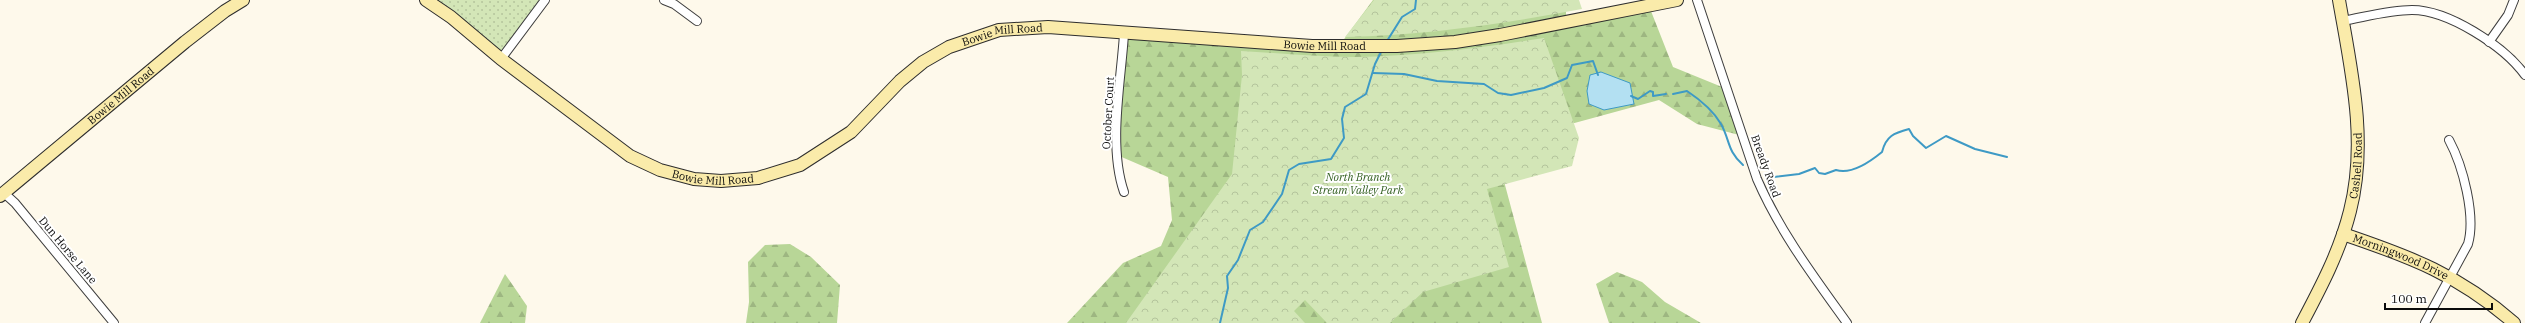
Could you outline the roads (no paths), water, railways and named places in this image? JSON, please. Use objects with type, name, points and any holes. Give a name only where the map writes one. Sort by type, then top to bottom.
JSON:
[{"type":"street","name":"Bowie Mill Road","points":[[2,194],[185,42],[225,11],[243,0]]},
{"type":"street","name":"Bowie Mill Road","points":[[426,0],[451,17],[501,59],[630,156],[660,170],[694,179],[739,181],[776,174],[800,165],[831,147],[851,132],[900,81],[923,62],[949,47],[974,37],[998,30],[1030,28],[1312,46],[1378,47],[1455,42],[1500,36],[1677,0]]},
{"type":"street","points":[[501,59],[545,0]]},
{"type":"street","points":[[664,0],[674,4],[697,21]]},
{"type":"street","name":"Bready Road","points":[[1697,0],[1757,180],[1768,204],[1788,240],[1847,323]]},
{"type":"street","name":"Cashell Road","points":[[2302,323],[2329,272],[2343,234],[2354,188],[2358,140],[2355,97],[2339,0]]},
{"type":"street","points":[[2489,42],[2508,15],[2514,0]]},
{"type":"street","points":[[2342,21],[2390,12],[2426,11],[2452,19],[2489,42],[2525,75]]},
{"type":"street","name":"October Court","points":[[1124,34],[1117,131],[1117,173],[1124,192]]},
{"type":"street","points":[[2426,323],[2468,244],[2472,227],[2461,164],[2449,140]]},
{"type":"street","name":"Dun Horse Lane","points":[[2,194],[15,203],[114,323]]},
{"type":"street","name":"Morningwood Drive","points":[[2343,234],[2412,258],[2451,277],[2487,299],[2514,323]]},
{"type":"water","points":[[1601,72],[1630,83],[1634,104],[1604,110],[1589,104],[1587,91],[1590,75]]},
{"type":"waterway","points":[[1387,41],[1402,17],[1415,9],[1416,0]]},
{"type":"waterway","points":[[1220,323],[1228,288],[1227,276],[1238,260],[1250,230],[1263,222],[1282,194],[1289,170],[1299,164],[1331,159],[1344,138],[1342,119],[1345,107],[1366,94],[1375,64],[1382,50]]},
{"type":"waterway","points":[[1373,73],[1404,74],[1437,81],[1484,84],[1498,93],[1511,95],[1544,88],[1567,78],[1572,65],[1593,61],[1598,75]]},
{"type":"waterway","points":[[1631,96],[1638,99],[1650,91],[1653,92],[1653,96],[1666,94]]},
{"type":"waterway","points":[[1673,94],[1687,91],[1701,101],[1710,110],[1721,124],[1731,150],[1743,165]]},
{"type":"waterway","points":[[1766,178],[1799,174],[1815,168],[1819,173],[1825,174],[1836,170],[1848,171],[1854,169],[1867,163],[1882,152],[1886,142],[1891,136],[1909,129],[1913,136],[1926,148],[1946,136],[1975,149],[2007,157]]},
{"type":"park label","name":"North Branch Stream Valley Park","points":[[1358,183]]}]
